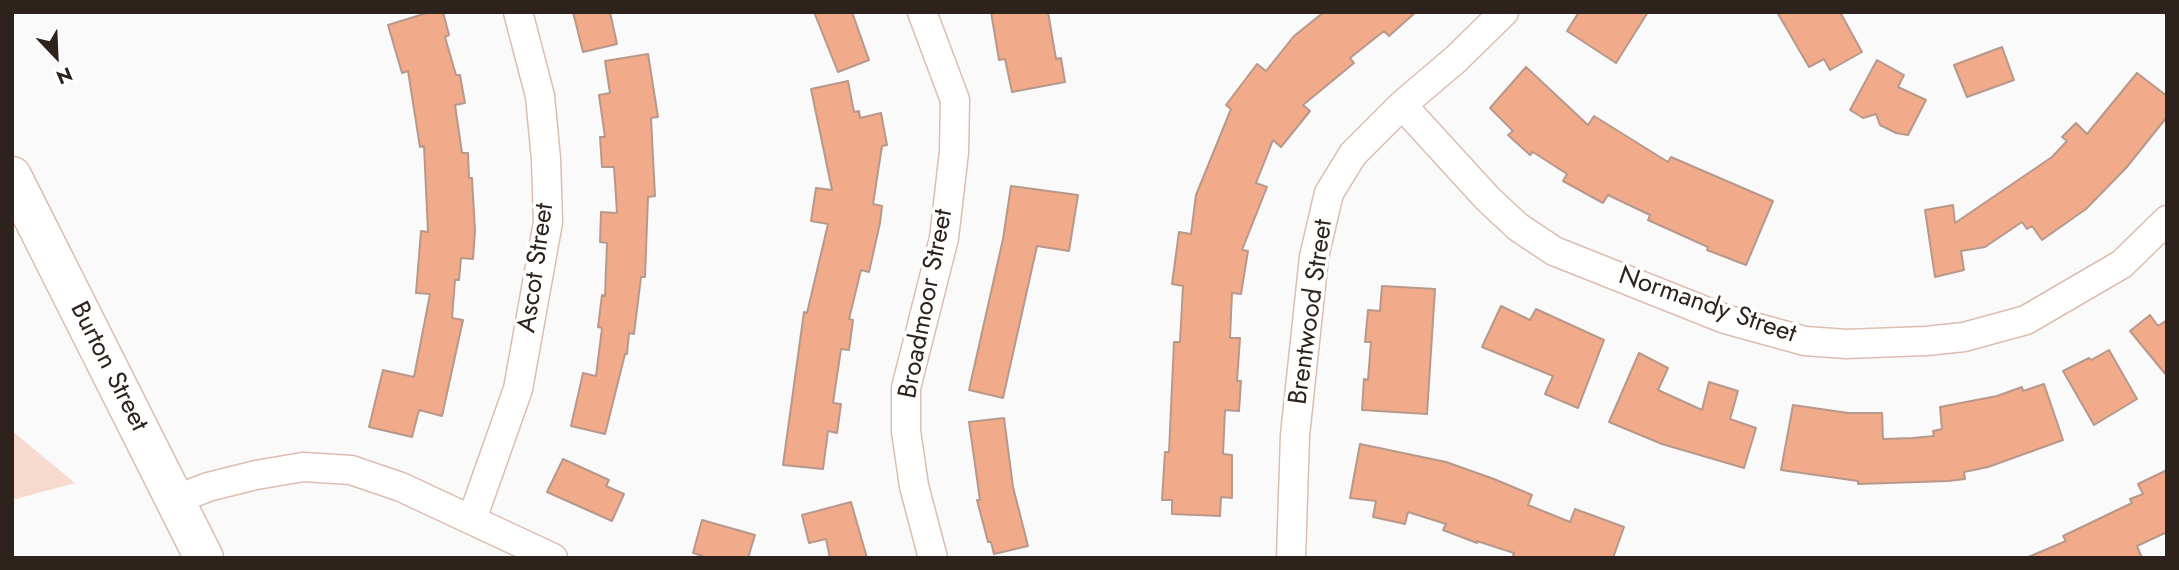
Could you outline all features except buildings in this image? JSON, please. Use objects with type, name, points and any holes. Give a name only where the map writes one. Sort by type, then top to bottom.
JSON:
[{"type":"street","name":"Ascot Street","points":[[472,519],[518,389],[548,222],[547,159],[540,96],[518,12]]},
{"type":"street","name":"Broadmoor Street","points":[[922,12],[955,100],[954,152],[944,238],[906,388],[906,431],[914,486],[933,558]]},
{"type":"street","name":"Brentwood Street","points":[[1291,558],[1295,435],[1314,257],[1329,193],[1353,154],[1402,105],[1456,59],[1504,12]]},
{"type":"street","name":"Normandy Street","points":[[1402,105],[1488,199],[1518,227],[1554,251],[1726,319],[1805,341],[1846,344],[1926,341],[1964,337],[2026,320],[2122,264],[2167,220]]},
{"type":"street","name":"Burton Street","points":[[12,177],[204,558]]},
{"type":"street","points":[[175,500],[208,487],[256,475],[303,467],[351,470],[401,487],[553,558]]},
{"type":"shaded area","points":[[12,431],[75,483],[12,500]]}]
